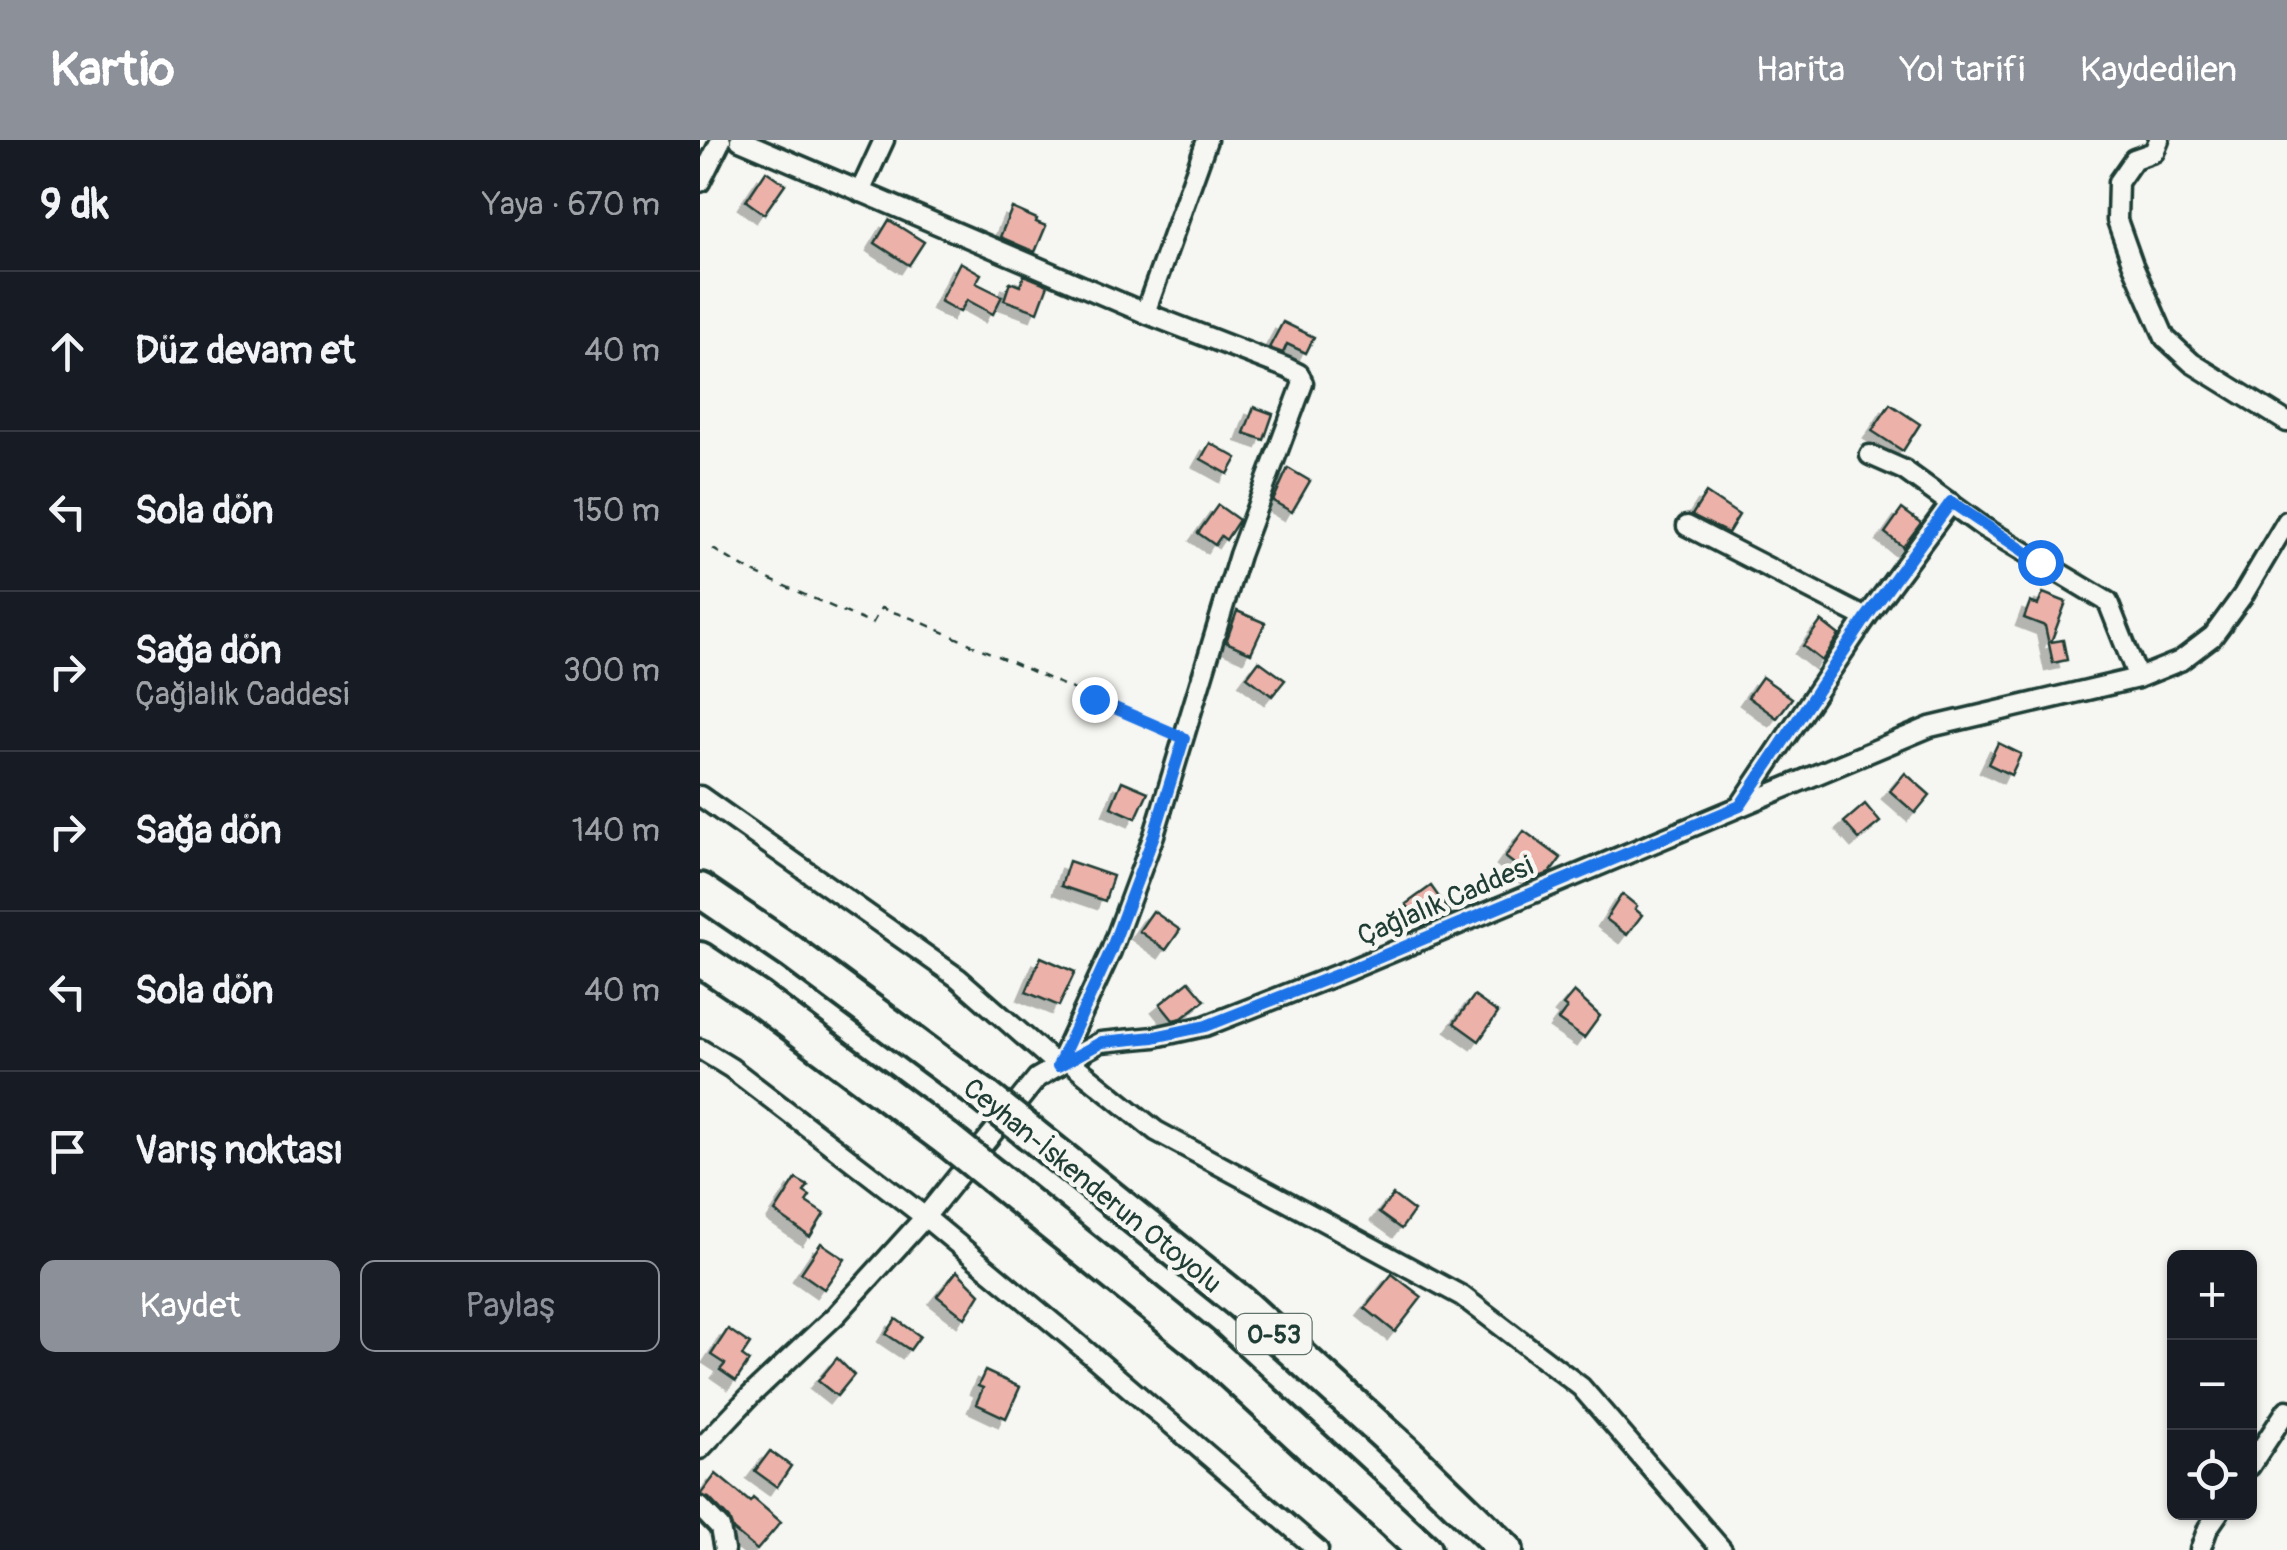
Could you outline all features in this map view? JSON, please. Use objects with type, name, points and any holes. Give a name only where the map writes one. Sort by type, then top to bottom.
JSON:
[{"type":"highway","name":"Ceyhan-İskenderun Otoyolu","points":[[700,890],[791,952],[983,1095],[1240,1302],[1506,1550]]},
{"type":"highway","name":"Ceyhan-İskenderun Otoyolu","points":[[700,959],[948,1140],[1203,1346],[1424,1550]]},
{"type":"street","points":[[700,182],[721,140]]},
{"type":"street","points":[[740,140],[1145,313],[1287,368],[1299,374],[1303,383],[1239,555],[1154,835],[1063,1063]]},
{"type":"street","points":[[860,192],[884,140]]},
{"type":"street","points":[[1145,313],[1206,140]]},
{"type":"street","points":[[2159,140],[2154,152],[2134,160],[2118,182],[2117,220],[2151,306],[2166,338],[2192,363],[2287,422]]},
{"type":"street","points":[[1870,455],[1904,470],[2012,544],[2108,602],[2138,678]]},
{"type":"street","points":[[1740,806],[1866,618],[1951,502]]},
{"type":"street","name":"Çağlalık Caddesi","points":[[700,1449],[836,1315],[925,1218],[1037,1078],[1102,1042],[1206,1026],[1930,727],[2138,678],[2180,661],[2214,636],[2287,521]]},
{"type":"street","points":[[1687,526],[1866,618]]},
{"type":"street","points":[[700,796],[958,978],[1063,1063],[1156,1131],[1462,1296],[1582,1387],[1722,1550]]},
{"type":"street","points":[[700,1049],[731,1068],[925,1218],[1318,1550]]},
{"type":"street","points":[[2257,1455],[2287,1410]]},
{"type":"street","points":[[700,1506],[720,1528],[724,1550]]},
{"type":"street","points":[[2200,1550],[2214,1520]]},
{"type":"path","points":[[712,548],[750,571],[872,624],[882,608],[1184,738]]},
{"type":"building","points":[[766,171],[785,184],[764,214],[746,201]]},
{"type":"building","points":[[1012,208],[1046,226],[1035,252],[1000,237]]},
{"type":"building","points":[[889,220],[924,242],[909,265],[875,243]]},
{"type":"building","points":[[960,262],[981,274],[976,283],[1002,296],[993,314],[967,300],[960,312],[940,301]]},
{"type":"building","points":[[1024,275],[1048,285],[1038,312],[1004,300],[1010,282],[1020,286]]},
{"type":"building","points":[[1283,322],[1314,337],[1306,353],[1287,344],[1283,353],[1269,348]]},
{"type":"building","points":[[1890,404],[1920,424],[1903,451],[1872,431]]},
{"type":"building","points":[[1254,407],[1273,414],[1264,440],[1244,433]]},
{"type":"building","points":[[1210,443],[1237,458],[1228,474],[1201,459]]},
{"type":"building","points":[[1288,468],[1310,481],[1292,512],[1273,501]]},
{"type":"building","points":[[1706,493],[1739,515],[1728,533],[1692,515]]},
{"type":"building","points":[[1218,505],[1239,520],[1226,540],[1221,536],[1215,545],[1198,533]]},
{"type":"building","points":[[1902,509],[1921,523],[1903,547],[1885,533]]},
{"type":"building","points":[[2043,593],[2066,602],[2051,642],[2063,640],[2067,660],[2053,663],[2045,626],[2024,618],[2030,602],[2038,605]]},
{"type":"building","points":[[1237,611],[1265,623],[1251,653],[1226,642]]},
{"type":"building","points":[[1821,621],[1839,635],[1822,661],[1803,646]]},
{"type":"building","points":[[1259,661],[1285,680],[1272,696],[1247,677]]},
{"type":"building","points":[[1762,677],[1792,698],[1777,718],[1748,697]]},
{"type":"building","points":[[1998,743],[2021,754],[2011,775],[1988,764]]},
{"type":"building","points":[[1905,773],[1930,795],[1915,813],[1890,791]]},
{"type":"building","points":[[1122,781],[1148,792],[1136,818],[1111,807]]},
{"type":"building","points":[[1865,804],[1880,822],[1859,839],[1844,822]]},
{"type":"building","points":[[1524,831],[1561,858],[1550,873],[1534,879],[1505,857]]},
{"type":"building","points":[[1069,861],[1113,876],[1105,901],[1061,886]]},
{"type":"building","points":[[1431,886],[1451,914],[1422,926],[1406,904]]},
{"type":"building","points":[[1622,894],[1642,915],[1627,935],[1606,919]]},
{"type":"building","points":[[1153,911],[1180,930],[1166,950],[1139,931]]},
{"type":"building","points":[[1041,957],[1075,972],[1059,1006],[1026,992]]},
{"type":"building","points":[[1189,981],[1205,1000],[1182,1018],[1173,1020],[1160,1004]]},
{"type":"building","points":[[1574,992],[1600,1016],[1584,1038],[1558,1020],[1567,1008],[1563,1005]]},
{"type":"building","points":[[1474,996],[1498,1013],[1479,1041],[1454,1023]]},
{"type":"building","points":[[796,1179],[808,1186],[804,1192],[810,1196],[806,1202],[824,1214],[810,1237],[775,1212]]},
{"type":"building","points":[[1393,1195],[1414,1211],[1401,1229],[1379,1213]]},
{"type":"building","points":[[821,1243],[845,1259],[824,1289],[801,1273]]},
{"type":"building","points":[[957,1271],[980,1294],[965,1318],[937,1296]]},
{"type":"building","points":[[1392,1274],[1422,1297],[1395,1332],[1365,1308]]},
{"type":"building","points":[[896,1319],[920,1336],[910,1350],[886,1334]]},
{"type":"building","points":[[728,1329],[750,1344],[742,1356],[749,1361],[736,1381],[720,1370],[725,1364],[711,1355]]},
{"type":"building","points":[[837,1358],[854,1375],[837,1396],[818,1381]]},
{"type":"building","points":[[985,1371],[1020,1387],[1006,1418],[976,1404]]},
{"type":"building","points":[[770,1451],[791,1466],[777,1487],[755,1471]]},
{"type":"building","points":[[716,1474],[781,1522],[757,1550],[733,1530],[729,1519],[709,1498],[700,1495]]},
{"type":"route","points":[[1094,699],[1184,738],[1154,835],[1111,950],[1058,1066],[1102,1042],[1206,1026],[1740,806],[1866,618],[1951,502],[2040,562]]}]
